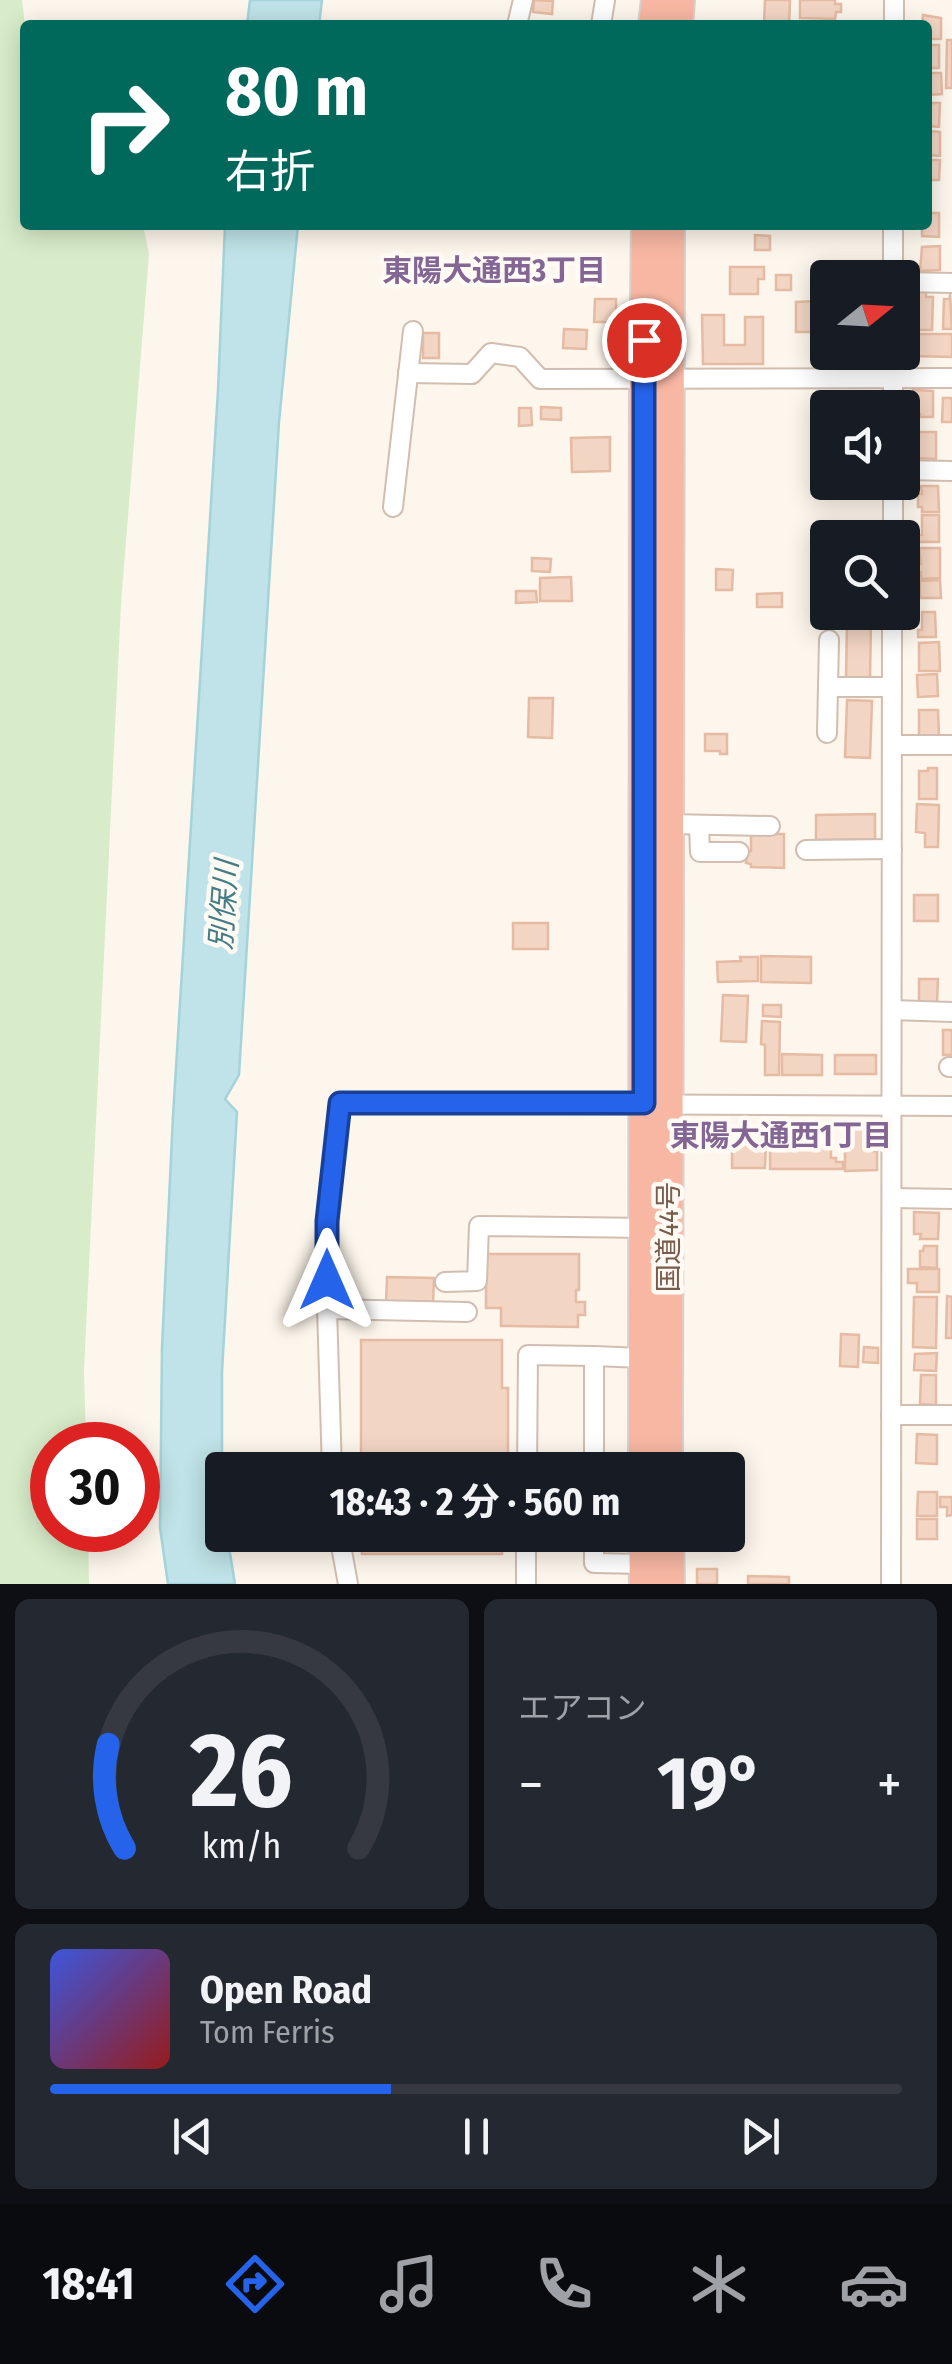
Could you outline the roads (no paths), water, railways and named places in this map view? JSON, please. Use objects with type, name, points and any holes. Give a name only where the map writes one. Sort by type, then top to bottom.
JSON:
[{"type":"highway","name":"国道44号","points":[[646,230],[658,378],[668,824],[656,1104]]},
{"type":"highway","name":"国道44号","points":[[667,1452],[656,1228],[656,1104],[658,378],[670,230]]},
{"type":"highway","name":"国道44号","points":[[643,1452],[644,1358],[656,1228]]},
{"type":"highway","points":[[669,1552],[670,1584]]},
{"type":"street","points":[[892,260],[893,230]]},
{"type":"street","points":[[920,282],[952,283]]},
{"type":"street","points":[[393,507],[413,330]]},
{"type":"street","points":[[408,373],[472,374],[491,353],[520,356],[540,379],[952,378]]},
{"type":"street","points":[[893,370],[893,390]]},
{"type":"street","points":[[920,470],[952,471]]},
{"type":"street","points":[[891,1584],[892,630]]},
{"type":"street","points":[[827,733],[829,640]]},
{"type":"street","points":[[828,687],[892,687]]},
{"type":"street","points":[[892,745],[952,745]]},
{"type":"street","points":[[668,824],[770,826]]},
{"type":"street","points":[[699,825],[700,852],[739,852]]},
{"type":"street","points":[[806,850],[892,848]]},
{"type":"street","points":[[892,1010],[952,1012]]},
{"type":"street","points":[[331,1452],[327,1221],[340,1103],[952,1106]]},
{"type":"street","points":[[892,1198],[952,1199]]},
{"type":"street","points":[[445,1282],[476,1281],[479,1226],[656,1228]]},
{"type":"street","points":[[326,1309],[467,1312]]},
{"type":"street","points":[[527,1452],[528,1355],[644,1358]]},
{"type":"street","points":[[594,1356],[594,1452]]},
{"type":"street","points":[[891,1415],[952,1415]]},
{"type":"street","points":[[342,1552],[348,1584]]},
{"type":"street","points":[[526,1552],[526,1584]]},
{"type":"street","points":[[594,1552],[594,1563],[643,1574]]},
{"type":"water","points":[[250,0],[322,0],[320,20],[248,20]]},
{"type":"water","name":"別保川","points":[[225,230],[298,230],[279,422],[239,1075],[225,1099],[237,1112],[222,1372],[222,1452],[205,1452],[205,1552],[230,1552],[235,1584],[168,1584],[160,1528],[162,1347]]},
{"type":"district","name":"東陽大通西3丁目","points":[[494,271]]},
{"type":"district","name":"東陽大通西1丁目","points":[[781,1136]]}]
